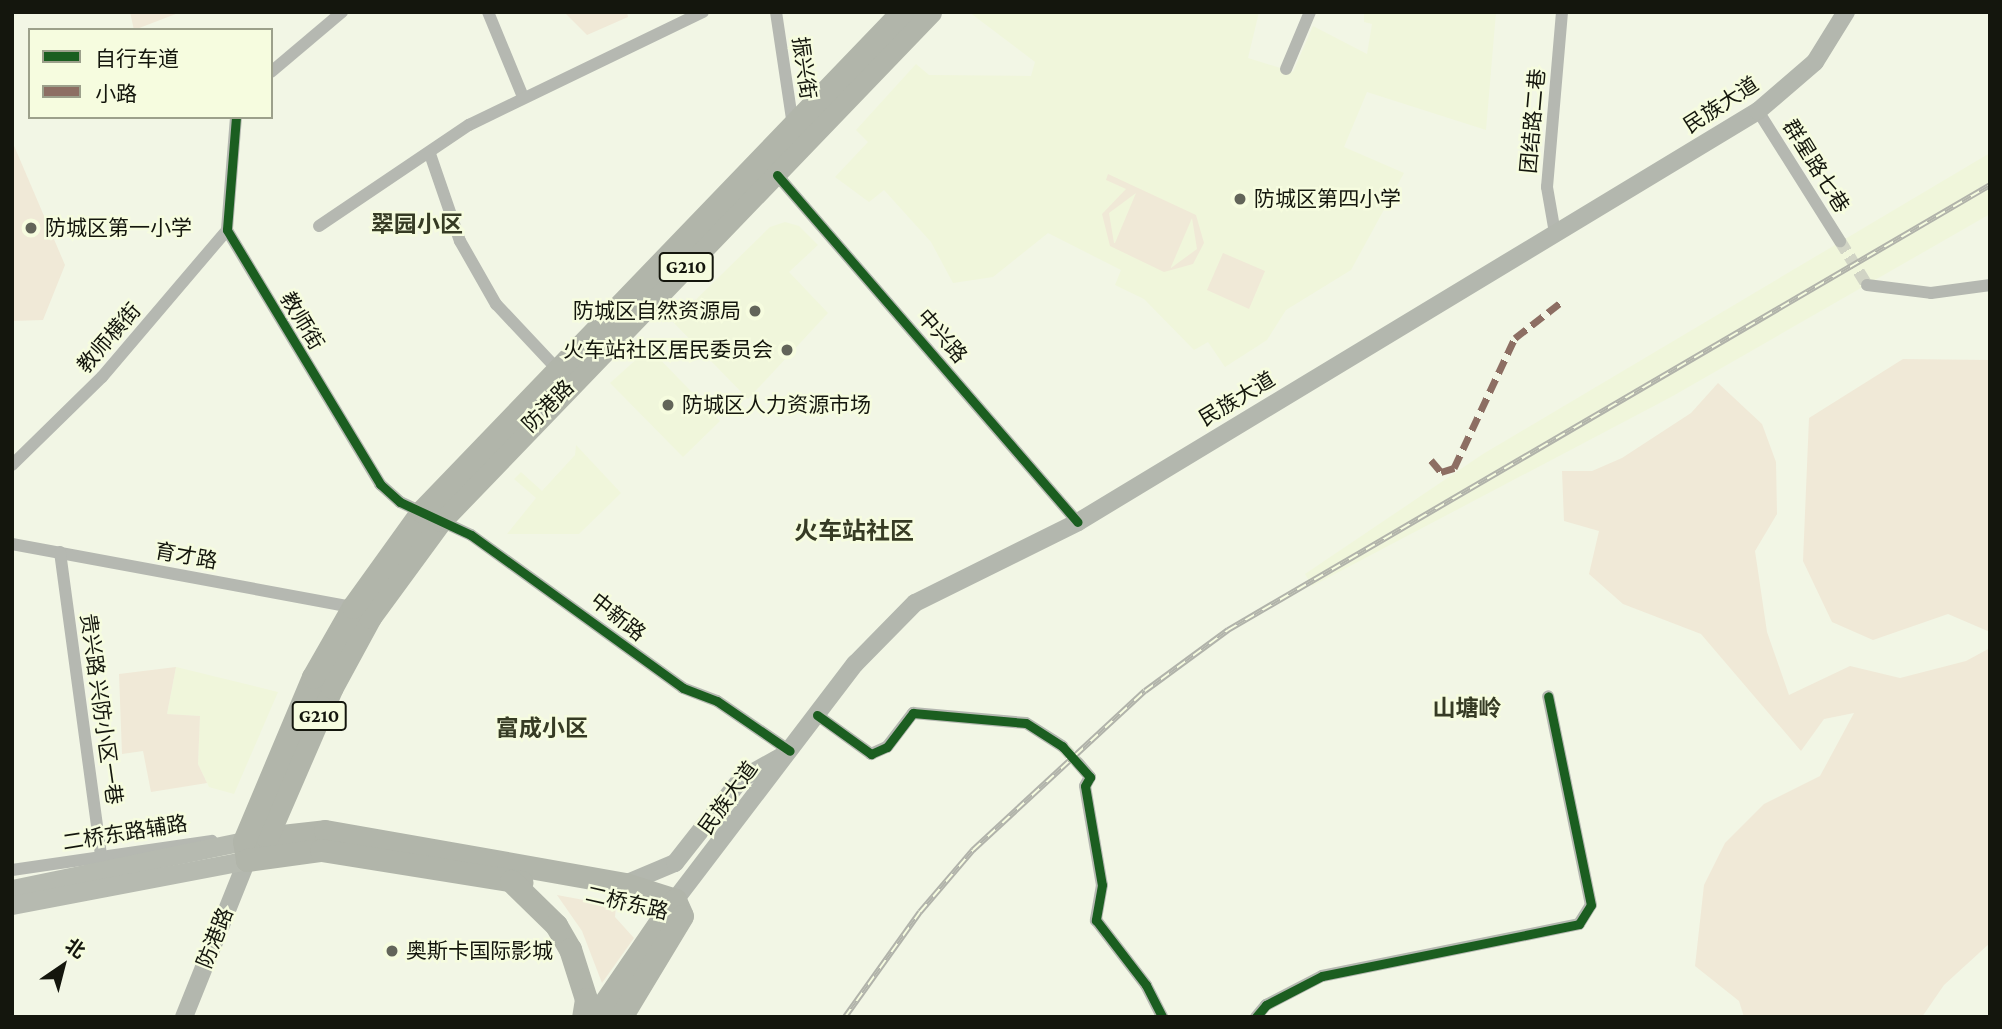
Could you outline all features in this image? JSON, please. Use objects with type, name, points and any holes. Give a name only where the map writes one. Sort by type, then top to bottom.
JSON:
[{"type":"highway","name":"防港路","points":[[246,850],[313,677],[353,607],[556,368],[793,130],[902,12]]},
{"type":"highway","name":"防港路","points":[[246,850],[267,837],[345,663],[432,515],[777,175],[930,12]]},
{"type":"highway","name":"二桥东路","points":[[267,837],[325,831],[625,884],[674,909]]},
{"type":"highway","name":"二桥东路","points":[[246,850],[321,850],[674,909]]},
{"type":"highway","points":[[511,881],[556,925],[570,949],[586,999],[583,1017]]},
{"type":"highway","points":[[595,1017],[674,909]]},
{"type":"highway","points":[[621,1017],[674,909]]},
{"type":"main road","points":[[1831,41],[1835,12]]},
{"type":"main road","name":"民族大道","points":[[674,909],[874,640],[915,603],[1078,522],[1758,111],[1831,41],[1846,12]]},
{"type":"main road","points":[[1831,41],[1861,12]]},
{"type":"main road","points":[[625,884],[676,863],[741,779],[790,751]]},
{"type":"main road","name":"二桥东路","points":[[12,889],[102,863],[246,850]]},
{"type":"main road","name":"二桥东路","points":[[12,905],[246,850]]},
{"type":"main road","name":"防港路","points":[[184,1017],[246,850]]},
{"type":"street","points":[[273,70],[342,12]]},
{"type":"street","points":[[488,12],[523,97]]},
{"type":"street","points":[[319,226],[523,97],[703,12]]},
{"type":"street","name":"振兴街","points":[[776,12],[793,130]]},
{"type":"street","points":[[1286,69],[1310,12]]},
{"type":"street","name":"团结路二巷","points":[[1555,233],[1547,187],[1562,12]]},
{"type":"street","name":"群星路七巷","points":[[1758,111],[1840,241]]},
{"type":"street","points":[[227,230],[236,119]]},
{"type":"street","points":[[430,154],[460,242],[496,303],[556,368]]},
{"type":"street","name":"中兴路","points":[[777,175],[1078,522]]},
{"type":"street","name":"教师横街","points":[[12,465],[102,377],[227,230]]},
{"type":"street","name":"教师街","points":[[227,230],[380,484],[432,515]]},
{"type":"street","points":[[1867,285],[1931,293],[1990,285]]},
{"type":"street","name":"中新路","points":[[432,515],[622,638],[683,688],[717,702],[790,751]]},
{"type":"street","name":"育才路","points":[[12,544],[353,607]]},
{"type":"street","name":"贵兴路 兴防小区一巷","points":[[60,552],[102,863]]},
{"type":"street","points":[[1256,1017],[1266,1005],[1322,976],[1579,924],[1591,905],[1548,696]]},
{"type":"street","points":[[817,715],[871,754],[887,747],[913,713],[1026,723],[1062,746]]},
{"type":"street","points":[[1077,763],[1090,777],[1085,786],[1102,886],[1096,920],[1146,985],[1162,1017]]},
{"type":"street","name":"二桥东路辅路","points":[[12,870],[102,863]]},
{"type":"shaded area","points":[[130,12],[181,12],[139,28],[134,28]]},
{"type":"shaded area","points":[[564,12],[627,12],[628,17],[587,35]]},
{"type":"shaded area","points":[[969,12],[1259,12],[1248,58],[1293,72],[1313,26],[1367,54],[1372,24],[1364,22],[1364,12],[1496,12],[1486,130],[1367,92],[1344,147],[1404,173],[1351,270],[1286,310],[1267,340],[1225,367],[1208,342],[1194,350],[1144,299],[1115,285],[1121,270],[1048,233],[993,277],[953,283],[931,242],[884,190],[869,202],[835,177],[868,142],[856,130],[916,64],[929,75],[1031,76],[1035,62]]},
{"type":"shaded area","name":"防城区第一小学","points":[[12,141],[65,265],[43,320],[12,321]]},
{"type":"shaded area","points":[[1990,153],[1990,214],[1671,397],[1312,586],[1305,574],[1483,454]]},
{"type":"shaded area","points":[[1108,174],[1196,215],[1204,243],[1193,264],[1164,272],[1110,246],[1102,214],[1126,189],[1106,180]],"holes":[[[1136,193],[1115,243],[1114,243],[1109,213]],[[1192,218],[1197,249],[1171,268],[1171,267]]]},
{"type":"shaded area","name":"防城区自然资源局","points":[[785,222],[799,226],[818,245],[789,272],[828,313],[748,399],[673,322],[770,227]]},
{"type":"shaded area","points":[[1223,253],[1265,271],[1249,309],[1207,290]]},
{"type":"shaded area","name":"防城区人力资源市场","points":[[649,348],[720,421],[683,457],[610,383]]},
{"type":"shaded area","points":[[1903,359],[1990,360],[1990,632],[1948,614],[1873,640],[1832,622],[1803,561],[1809,418]]},
{"type":"shaded area","points":[[1718,383],[1762,424],[1776,462],[1777,514],[1755,551],[1767,632],[1789,695],[1850,666],[1900,678],[1966,661],[1990,648],[1990,943],[1944,985],[1922,1017],[1744,1017],[1739,1001],[1695,966],[1704,885],[1725,843],[1764,804],[1820,776],[1854,713],[1824,719],[1801,751],[1701,634],[1623,604],[1589,574],[1599,531],[1564,521],[1562,471],[1592,471],[1622,458],[1691,413]]},
{"type":"shaded area","points":[[576,445],[621,493],[579,534],[507,534],[536,498],[514,479],[521,472],[542,491],[575,455]]},
{"type":"shaded area","points":[[176,667],[278,692],[234,794],[209,787],[198,764],[200,716],[167,714]]},
{"type":"shaded area","points":[[176,667],[167,714],[200,716],[198,764],[207,783],[151,792],[143,751],[122,754],[119,674]]},
{"type":"shaded area","points":[[557,895],[616,906],[615,917],[634,938],[602,983],[582,931]]},
{"type":"tunnel","points":[[1840,241],[1867,285]]},
{"type":"tunnel","points":[[1062,746],[1078,763]]},
{"type":"railway","points":[[845,1017],[920,912],[973,850],[1145,691],[1228,630],[1990,185]]},
{"type":"marked path","points":[[1431,460],[1441,472],[1454,468],[1515,338],[1560,303]]},
{"type":"cycle path","points":[[236,119],[227,230],[380,484],[400,502],[471,535],[683,688],[717,701],[790,751]]},
{"type":"cycle path","points":[[777,175],[1078,522]]},
{"type":"cycle path","points":[[1256,1017],[1266,1005],[1322,976],[1579,924],[1591,905],[1548,696]]},
{"type":"cycle path","points":[[817,715],[871,754],[887,747],[913,713],[1026,723],[1062,746],[1090,777],[1085,786],[1102,885],[1096,920],[1146,985],[1162,1017]]},
{"type":"place","name":"防城区第四小学","points":[[1240,199]]},
{"type":"place","name":"防城区第一小学","points":[[31,228]]},
{"type":"place","name":"防城区自然资源局","points":[[755,311]]},
{"type":"place","name":"火车站社区居民委员会","points":[[787,350]]},
{"type":"place","name":"防城区人力资源市场","points":[[668,405]]},
{"type":"place","name":"奥斯卡国际影城","points":[[392,951]]},
{"type":"district","name":"翠园小区","points":[[417,224]]},
{"type":"district","name":"火车站社区","points":[[854,531]]},
{"type":"district","name":"山塘岭","points":[[1467,708]]},
{"type":"district","name":"富成小区","points":[[542,728]]}]
